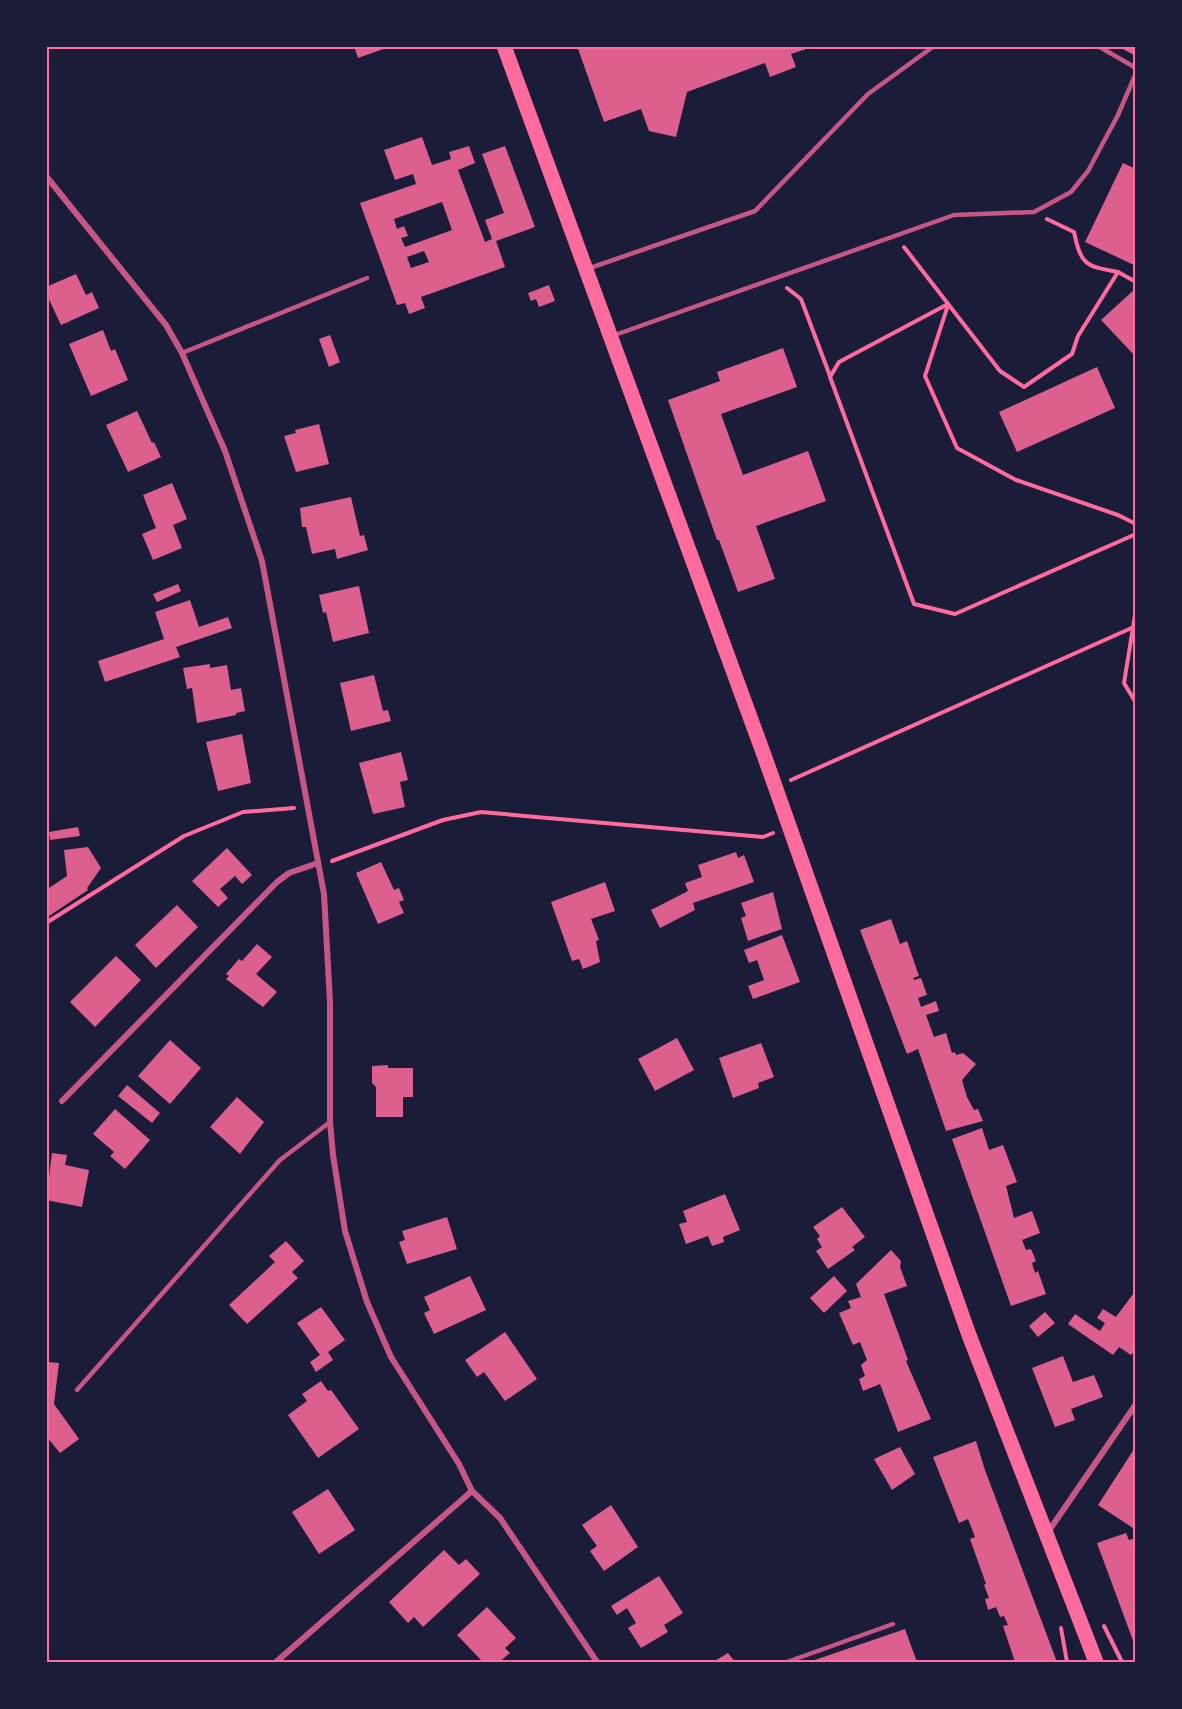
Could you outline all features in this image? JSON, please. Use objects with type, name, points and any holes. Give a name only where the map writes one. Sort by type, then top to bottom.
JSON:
[{"type":"main road","points":[[504,46],[775,788],[969,1335],[1096,1662]]},
{"type":"street","points":[[46,176],[159,316],[182,353],[221,441],[248,513],[262,561],[318,863],[328,957],[330,1122],[345,1232],[367,1302],[391,1357],[459,1464],[472,1491],[500,1518],[597,1662]]},
{"type":"street","points":[[62,1101],[277,882],[289,873],[318,863]]},
{"type":"street","points":[[1047,1534],[1136,1404]]},
{"type":"street","points":[[276,1662],[472,1491]]},
{"type":"lane","points":[[585,270],[755,212],[868,94],[934,46]]},
{"type":"lane","points":[[1098,46],[1136,68]]},
{"type":"lane","points":[[610,336],[954,215],[1034,212],[1071,192],[1088,171],[1118,115],[1136,73]]},
{"type":"lane","points":[[182,353],[367,278]]},
{"type":"lane","points":[[77,1390],[280,1160],[330,1122]]},
{"type":"lane","points":[[787,1662],[893,1624]]},
{"type":"path","points":[[1034,212],[1074,232],[1079,256],[1093,268],[1118,272],[1136,282]]},
{"type":"path","points":[[896,237],[1000,371],[1024,387],[1072,354],[1078,336],[1118,272]]},
{"type":"path","points":[[776,279],[801,299],[914,604],[955,614],[1136,534]]},
{"type":"path","points":[[830,377],[839,362],[948,304]]},
{"type":"path","points":[[948,304],[926,376],[957,448],[1016,480],[1118,515],[1136,524]]},
{"type":"path","points":[[1136,609],[1124,683],[1136,704]]},
{"type":"path","points":[[775,788],[1134,627]]},
{"type":"path","points":[[46,923],[183,836],[243,812],[307,808]]},
{"type":"path","points":[[318,863],[335,861],[443,820],[481,812],[763,837],[788,829]]},
{"type":"building","points":[[354,46],[385,46],[386,48],[358,58]]},
{"type":"building","points":[[577,46],[812,47],[791,54],[796,67],[770,77],[765,63],[687,92],[676,137],[649,131],[641,109],[604,122]]},
{"type":"building","points":[[1117,46],[1136,46],[1136,56]]},
{"type":"building","points":[[422,137],[432,165],[451,159],[449,152],[469,146],[475,163],[458,170],[485,242],[492,239],[485,220],[504,213],[482,154],[505,146],[535,227],[496,241],[505,267],[421,297],[425,308],[409,314],[405,303],[397,305],[360,203],[416,184],[413,174],[395,180],[384,150]],"holes":[[[442,202],[452,230],[405,247],[401,238],[408,236],[404,226],[397,229],[394,219]],[[424,251],[429,262],[411,268],[407,257]]]},
{"type":"building","points":[[1123,163],[1136,169],[1136,266],[1085,242]]},
{"type":"building","points":[[76,274],[86,295],[92,292],[99,308],[61,325],[46,293],[46,287]]},
{"type":"building","points":[[549,285],[555,301],[539,307],[536,299],[531,301],[528,293]]},
{"type":"building","points":[[1136,288],[1136,357],[1101,320]]},
{"type":"building","points":[[103,330],[111,351],[115,349],[128,380],[91,396],[69,344]]},
{"type":"building","points":[[330,335],[340,362],[329,367],[319,339]]},
{"type":"building","points":[[783,348],[797,387],[721,414],[743,475],[808,451],[826,501],[756,526],[775,579],[738,592],[719,540],[717,540],[668,400],[720,381],[717,372]]},
{"type":"building","points":[[1097,367],[1115,408],[1017,452],[999,412]]},
{"type":"building","points":[[137,411],[161,457],[128,472],[106,425]]},
{"type":"building","points":[[319,424],[329,464],[296,472],[284,436],[296,433],[295,430]]},
{"type":"building","points":[[172,483],[187,519],[173,525],[182,548],[153,560],[142,534],[156,528],[143,495]]},
{"type":"building","points":[[351,497],[360,536],[364,535],[368,550],[337,559],[335,549],[312,554],[306,527],[302,527],[300,508]]},
{"type":"building","points":[[178,584],[181,591],[157,602],[153,594]]},
{"type":"building","points":[[359,586],[369,633],[333,642],[326,612],[323,613],[319,595]]},
{"type":"building","points":[[190,600],[199,627],[228,617],[232,628],[176,647],[180,657],[105,682],[98,661],[164,639],[155,612]]},
{"type":"building","points":[[210,664],[210,668],[227,665],[231,690],[241,688],[245,711],[197,723],[192,688],[187,689],[183,668]]},
{"type":"building","points":[[374,675],[383,711],[388,710],[391,721],[351,731],[340,683]]},
{"type":"building","points":[[242,734],[251,783],[218,791],[206,742]]},
{"type":"building","points":[[401,752],[408,780],[400,782],[405,807],[373,814],[359,763]]},
{"type":"building","points":[[78,827],[80,836],[50,840],[49,832]]},
{"type":"building","points":[[88,847],[101,868],[87,888],[88,890],[46,918],[46,890],[67,876],[64,850]]},
{"type":"building","points":[[227,848],[252,875],[242,884],[235,876],[220,889],[228,898],[218,907],[192,881]]},
{"type":"building","points":[[736,852],[738,858],[744,855],[754,882],[693,903],[695,910],[660,928],[651,910],[688,891],[685,883],[702,877],[698,865]]},
{"type":"building","points":[[381,862],[394,890],[399,888],[404,900],[399,902],[404,913],[378,924],[356,873]]},
{"type":"building","points":[[605,882],[615,911],[591,919],[599,940],[596,941],[600,962],[583,969],[579,959],[572,961],[551,902]]},
{"type":"building","points":[[773,892],[782,929],[748,941],[741,918],[746,916],[741,903]]},
{"type":"building","points":[[177,905],[198,927],[156,968],[135,945]]},
{"type":"building","points":[[891,919],[900,944],[907,941],[919,976],[913,978],[914,980],[921,978],[927,995],[918,998],[921,1007],[936,1001],[939,1011],[926,1015],[934,1037],[946,1033],[952,1053],[955,1052],[956,1055],[963,1053],[976,1064],[962,1080],[967,1097],[974,1110],[978,1109],[983,1121],[946,1131],[918,1049],[907,1054],[860,930]]},
{"type":"building","points":[[782,935],[800,982],[753,999],[748,986],[764,980],[757,960],[749,963],[744,950]]},
{"type":"building","points":[[257,944],[272,957],[256,974],[277,992],[263,1007],[226,979],[229,976],[226,974],[239,959],[242,961]]},
{"type":"building","points":[[116,956],[141,980],[95,1027],[70,1002]]},
{"type":"building","points":[[677,1038],[694,1070],[655,1091],[638,1059]]},
{"type":"building","points":[[170,1040],[201,1068],[170,1104],[138,1076]]},
{"type":"building","points":[[761,1043],[774,1077],[758,1083],[759,1088],[733,1098],[719,1058]]},
{"type":"building","points":[[388,1065],[388,1068],[413,1068],[413,1097],[403,1097],[403,1117],[376,1117],[376,1087],[372,1083],[372,1066]]},
{"type":"building","points":[[127,1085],[160,1113],[152,1123],[118,1096]]},
{"type":"building","points":[[237,1097],[264,1122],[240,1154],[210,1127]]},
{"type":"building","points":[[115,1109],[150,1140],[125,1169],[110,1156],[114,1152],[93,1134]]},
{"type":"building","points":[[982,1128],[989,1150],[1003,1145],[1017,1182],[1006,1186],[1014,1218],[1032,1211],[1040,1233],[1022,1240],[1026,1250],[1031,1249],[1036,1261],[1032,1263],[1035,1273],[1038,1271],[1046,1294],[1011,1306],[952,1139]]},
{"type":"building","points":[[52,1153],[67,1155],[65,1165],[89,1170],[82,1207],[46,1200]]},
{"type":"building","points":[[725,1194],[740,1230],[723,1237],[724,1242],[712,1246],[708,1236],[686,1244],[679,1224],[687,1222],[683,1211]]},
{"type":"building","points":[[842,1207],[865,1237],[852,1247],[855,1250],[828,1269],[816,1251],[822,1247],[817,1239],[820,1236],[813,1227]]},
{"type":"building","points":[[447,1217],[457,1249],[407,1264],[399,1242],[405,1240],[402,1231]]},
{"type":"building","points":[[286,1241],[304,1261],[292,1272],[298,1278],[247,1324],[229,1305],[275,1262],[269,1256]]},
{"type":"building","points":[[891,1250],[901,1261],[900,1267],[907,1286],[884,1294],[908,1360],[906,1361],[931,1419],[898,1432],[880,1384],[863,1391],[859,1379],[865,1376],[861,1365],[867,1360],[860,1342],[853,1345],[839,1313],[851,1308],[848,1301],[861,1297],[856,1284]]},
{"type":"building","points":[[470,1276],[486,1310],[434,1334],[424,1313],[430,1310],[424,1297]]},
{"type":"building","points":[[834,1276],[847,1291],[824,1313],[810,1298]]},
{"type":"building","points":[[1136,1290],[1136,1349],[1131,1355],[1119,1347],[1113,1355],[1068,1324],[1075,1314],[1100,1331],[1105,1323],[1097,1318],[1103,1309],[1116,1317]]},
{"type":"building","points":[[321,1307],[345,1340],[328,1352],[333,1360],[316,1372],[310,1362],[320,1355],[297,1323]]},
{"type":"building","points":[[1045,1312],[1055,1323],[1038,1337],[1029,1326]]},
{"type":"building","points":[[505,1332],[537,1379],[505,1401],[484,1372],[477,1377],[465,1360]]},
{"type":"building","points":[[1063,1356],[1073,1382],[1094,1375],[1103,1397],[1071,1409],[1075,1420],[1055,1427],[1032,1368]]},
{"type":"building","points":[[46,1362],[59,1363],[54,1404],[79,1439],[60,1453],[46,1436]]},
{"type":"building","points":[[321,1381],[328,1391],[331,1390],[359,1429],[318,1458],[288,1415],[307,1401],[302,1394]]},
{"type":"building","points":[[976,1441],[1057,1662],[1015,1662],[1003,1626],[1008,1625],[1004,1616],[1000,1617],[996,1607],[988,1610],[985,1599],[989,1598],[984,1585],[986,1584],[970,1539],[975,1537],[968,1519],[959,1523],[933,1457]]},
{"type":"building","points":[[1136,1446],[1136,1530],[1098,1505]]},
{"type":"building","points":[[900,1447],[915,1474],[892,1490],[874,1459]]},
{"type":"building","points":[[328,1489],[355,1530],[319,1554],[292,1512]]},
{"type":"building","points":[[611,1505],[638,1547],[604,1571],[590,1551],[597,1546],[582,1525]]},
{"type":"building","points":[[1126,1533],[1129,1540],[1136,1538],[1136,1548],[1133,1549],[1136,1556],[1135,1646],[1097,1543]]},
{"type":"building","points":[[444,1550],[459,1565],[466,1559],[480,1574],[423,1627],[414,1617],[408,1623],[389,1602]]},
{"type":"building","points":[[659,1576],[683,1613],[664,1625],[668,1632],[641,1648],[628,1628],[636,1623],[627,1608],[617,1615],[611,1606]]},
{"type":"building","points":[[487,1607],[516,1638],[505,1648],[510,1653],[499,1662],[483,1662],[457,1635]]},
{"type":"building","points":[[905,1629],[917,1662],[809,1662]]},
{"type":"building","points":[[728,1653],[735,1662],[713,1662]]}]
